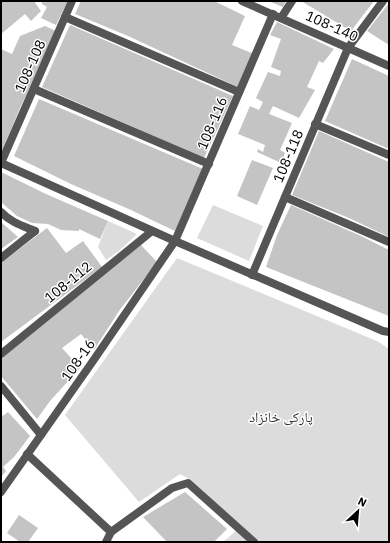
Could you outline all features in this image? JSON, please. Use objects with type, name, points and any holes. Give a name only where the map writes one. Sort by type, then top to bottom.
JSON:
[{"type":"street","name":"108-108","points":[[1,163],[72,1]]},
{"type":"street","name":"108-140","points":[[242,1],[389,66]]},
{"type":"street","points":[[281,18],[292,1]]},
{"type":"street","name":"108-118","points":[[252,275],[348,48],[383,1]]},
{"type":"street","name":"108-116","points":[[175,242],[272,14]]},
{"type":"street","points":[[65,17],[239,92]]},
{"type":"street","points":[[34,89],[209,164]]},
{"type":"street","points":[[315,124],[389,156]]},
{"type":"street","points":[[1,163],[175,242],[383,331],[389,332]]},
{"type":"street","points":[[285,197],[389,242]]},
{"type":"street","points":[[1,212],[6,218],[13,222],[36,231],[1,258]]},
{"type":"street","name":"108-112","points":[[1,354],[152,231]]},
{"type":"street","name":"108-16","points":[[1,492],[175,242]]},
{"type":"street","points":[[1,386],[41,434]]},
{"type":"street","points":[[27,454],[111,532]]},
{"type":"street","points":[[106,542],[111,532],[172,488],[188,483],[254,542]]},
{"type":"green space","points":[[213,205],[263,226],[249,261],[197,238]]},
{"type":"green space","points":[[108,221],[137,234],[119,251],[106,260],[98,247]]},
{"type":"green space","name":"پارکی خانزاد","points":[[177,258],[377,341],[389,349],[389,542],[258,542],[191,480],[180,474],[139,502],[65,415]]},
{"type":"green space","points":[[237,530],[251,542],[223,542]]},
{"type":"building","points":[[1,1],[34,1],[41,11],[31,21],[25,14],[1,34]]},
{"type":"building","points":[[42,1],[68,1],[56,25],[41,18],[47,7],[42,4]]},
{"type":"building","points":[[81,1],[214,1],[245,16],[232,45],[254,54],[238,87],[128,36],[75,14]]},
{"type":"building","points":[[268,1],[286,1],[283,7]]},
{"type":"building","points":[[301,1],[374,1],[351,31]]},
{"type":"building","points":[[389,3],[389,45],[367,31]]},
{"type":"building","points":[[277,22],[334,49],[323,63],[319,61],[307,87],[315,90],[299,118],[273,106],[269,114],[292,123],[280,150],[285,153],[281,163],[257,152],[258,149],[263,152],[265,145],[238,134],[250,106],[259,110],[263,102],[256,98],[268,72],[280,76],[281,71],[271,67],[281,39],[270,35]]},
{"type":"building","points":[[70,25],[233,96],[204,158],[42,87]]},
{"type":"building","points":[[45,26],[56,31],[1,153],[1,49],[12,54],[20,36]]},
{"type":"building","points":[[352,59],[389,76],[389,149],[325,121]]},
{"type":"building","points":[[39,99],[203,169],[177,232],[71,184],[14,156]]},
{"type":"building","points":[[319,131],[389,162],[389,237],[349,218],[292,195]]},
{"type":"building","points":[[252,160],[273,168],[257,205],[237,196]]},
{"type":"building","points":[[1,172],[46,194],[108,221],[100,239],[79,229],[79,231],[61,230],[48,224],[32,223],[17,216],[1,202]]},
{"type":"building","points":[[291,205],[389,250],[389,316],[266,267],[277,235]]},
{"type":"building","points":[[1,222],[18,237],[1,249]]},
{"type":"building","points":[[47,228],[66,253],[83,241],[102,267],[1,342],[1,263]]},
{"type":"building","points":[[141,245],[157,262],[119,311],[94,350],[81,334],[62,348],[80,368],[50,401],[37,419],[1,376],[1,356]]},
{"type":"building","points":[[8,412],[30,436],[14,457],[3,467],[6,471],[1,477],[1,413],[3,416]]},
{"type":"building","points":[[185,492],[227,529],[214,542],[167,542],[143,517]]},
{"type":"building","points":[[19,515],[38,528],[28,542],[20,542],[7,533]]}]
